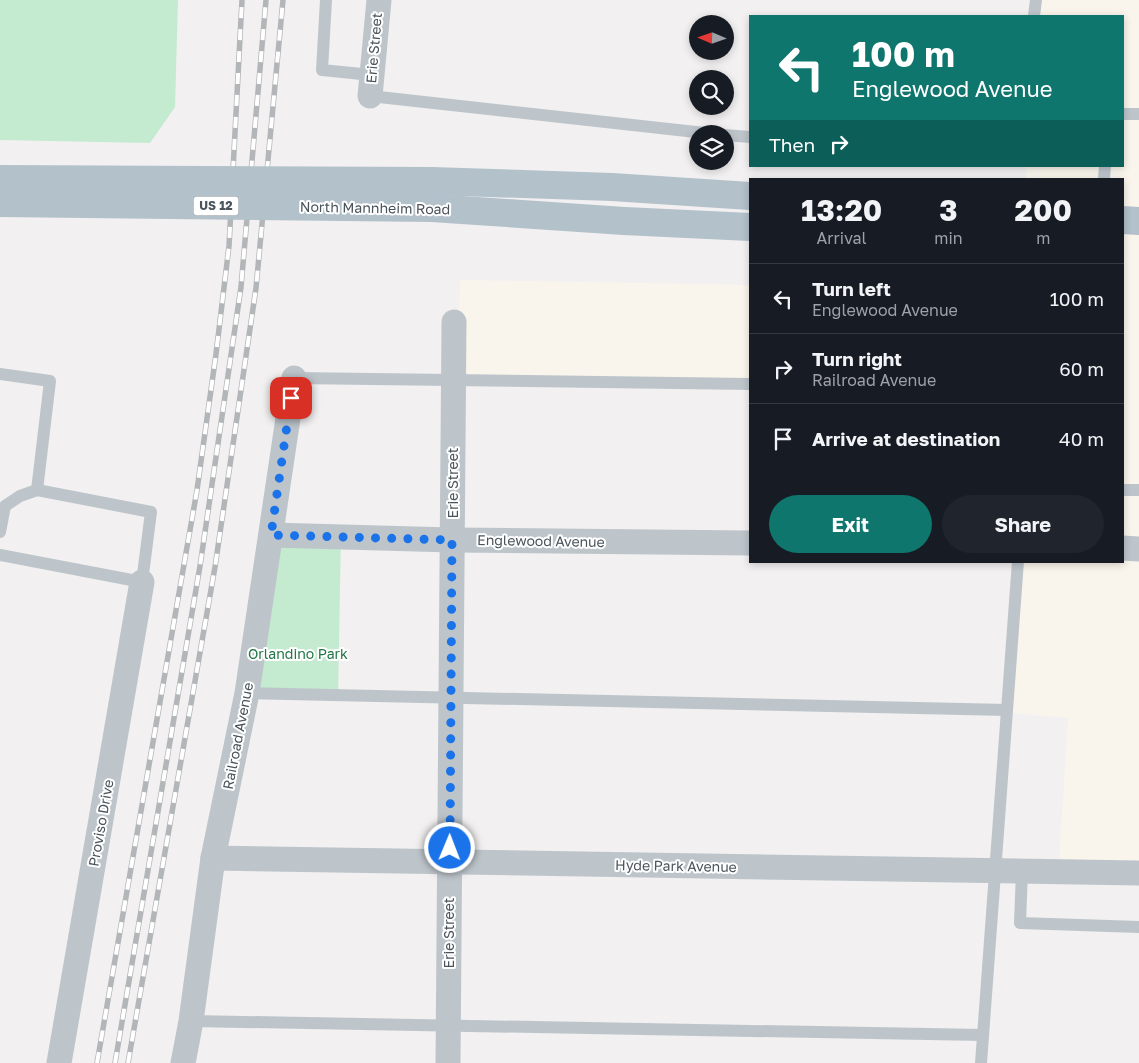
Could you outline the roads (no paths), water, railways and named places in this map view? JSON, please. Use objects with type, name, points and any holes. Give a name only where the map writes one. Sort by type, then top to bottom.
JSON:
[{"type":"main road","name":"North Mannheim Road","points":[[0,179],[431,181],[612,187],[749,196]]},
{"type":"main road","name":"North Mannheim Road","points":[[0,203],[432,208],[624,221],[749,227]]},
{"type":"main road","points":[[1124,220],[1139,221]]},
{"type":"street","name":"Erie Street","points":[[371,86],[379,0]]},
{"type":"street","name":"Erie Street","points":[[448,1063],[454,322]]},
{"type":"street","name":"Railroad Avenue","points":[[183,1063],[191,1021],[213,858],[247,693],[294,378]]},
{"type":"street","name":"Englewood Avenue","points":[[271,535],[452,540],[749,543]]},
{"type":"street","points":[[1124,548],[1139,549]]},
{"type":"street","name":"Proviso Drive","points":[[59,1063],[142,582]]},
{"type":"street","name":"Hyde Park Avenue","points":[[213,858],[1139,873]]},
{"type":"lane","points":[[326,0],[322,70],[371,86],[689,131]]},
{"type":"lane","points":[[1034,15],[1036,0]]},
{"type":"lane","points":[[1124,114],[1139,114]]},
{"type":"lane","points":[[734,136],[749,137]]},
{"type":"lane","points":[[0,374],[50,381],[37,490]]},
{"type":"lane","points":[[294,378],[749,384]]},
{"type":"lane","points":[[0,532],[5,506],[20,496],[37,490],[151,512],[142,582],[0,555]]},
{"type":"lane","points":[[1124,490],[1139,490]]},
{"type":"lane","points":[[981,1063],[1018,563]]},
{"type":"lane","points":[[247,693],[1007,710]]},
{"type":"lane","points":[[1022,871],[1020,923],[1139,927]]},
{"type":"lane","points":[[191,1021],[983,1035]]},
{"type":"railway","points":[[97,1063],[197,490],[216,354],[229,246],[242,0]]},
{"type":"railway","points":[[115,1063],[200,566],[241,287],[266,0]]},
{"type":"railway","points":[[128,1063],[215,567],[256,288],[283,0]]},
{"type":"park label","name":"Orlandino Park","points":[[298,654]]}]
